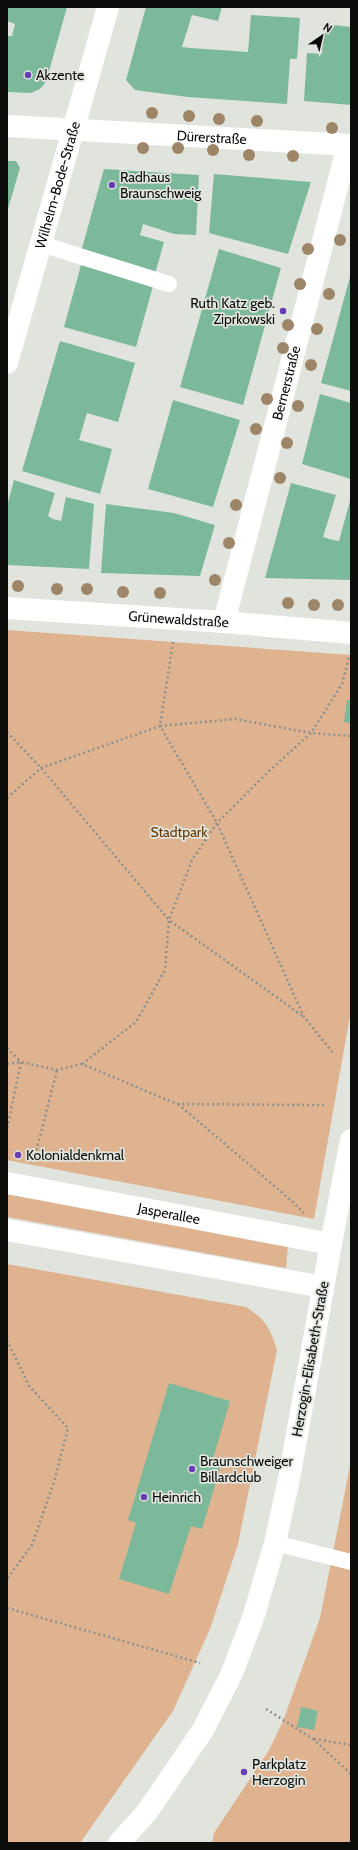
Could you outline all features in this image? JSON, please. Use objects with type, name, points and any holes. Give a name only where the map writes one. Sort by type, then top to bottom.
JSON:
[{"type":"street","name":"Wilhelm-Bode-Straße","points":[[7,364],[108,7]]},
{"type":"street","name":"Dürerstraße","points":[[7,126],[73,131],[350,145]]},
{"type":"street","name":"Bernerstraße","points":[[224,622],[350,145]]},
{"type":"street","name":"Grünewaldstraße","points":[[7,608],[224,622],[351,633]]},
{"type":"street","name":"Herzogin-Elisabeth-Straße","points":[[133,1843],[148,1812],[203,1730],[232,1673],[254,1615],[275,1542],[289,1479],[351,1140]]},
{"type":"street","name":"Jasperallee","points":[[7,1183],[331,1244]]},
{"type":"street","points":[[7,1230],[323,1287]]},
{"type":"street","name":"Herzogin-Elisabeth-Straße","points":[[119,1843],[148,1812]]},
{"type":"lane","points":[[41,244],[169,284]]},
{"type":"lane","points":[[275,1542],[351,1562]]},
{"type":"path","points":[[173,641],[160,726],[217,823],[304,1017]]},
{"type":"path","points":[[7,1064],[21,1062],[57,1070],[82,1064],[136,1022],[165,970],[169,920],[192,860],[217,823],[269,771],[310,733],[342,684],[351,650]]},
{"type":"path","points":[[7,798],[41,768],[160,726],[235,719],[310,733],[351,736]]},
{"type":"path","points":[[7,732],[41,768],[169,920],[304,1017],[333,1052]]},
{"type":"path","points":[[7,1048],[21,1062]]},
{"type":"path","points":[[7,1129],[21,1062]]},
{"type":"path","points":[[82,1064],[177,1104],[293,1202],[331,1244]]},
{"type":"path","points":[[34,1160],[57,1070]]},
{"type":"path","points":[[177,1104],[324,1105]]},
{"type":"path","points":[[7,1340],[29,1386],[68,1428],[54,1482],[32,1545],[7,1579]]},
{"type":"path","points":[[7,1608],[200,1663]]},
{"type":"path","points":[[266,1709],[313,1739],[351,1774]]},
{"type":"path","points":[[313,1739],[351,1745]]},
{"type":"green space","name":"Stadtpark","points":[[7,630],[351,655],[351,1010],[314,1219],[7,1160]]},
{"type":"green space","points":[[7,1194],[288,1245],[286,1268],[7,1217]]},
{"type":"green space","points":[[7,1264],[246,1307],[258,1316],[266,1325],[277,1350],[238,1544],[210,1629],[173,1711],[80,1843],[7,1843]]},
{"type":"green space","points":[[351,1461],[351,1843],[212,1843],[214,1833],[269,1750],[283,1721],[320,1618]]},
{"type":"building","points":[[7,7],[67,7],[46,82],[40,89],[31,93],[7,92],[7,36],[12,36],[15,24],[7,21]]},
{"type":"building","points":[[146,7],[222,7],[218,21],[192,15],[182,47],[191,48],[248,52],[251,15],[300,18],[297,59],[290,59],[287,104],[188,97],[135,90],[126,80]]},
{"type":"building","points":[[324,24],[351,27],[351,105],[304,101],[307,53],[322,54]]},
{"type":"building","points":[[7,161],[16,161],[20,168],[7,212]]},
{"type":"building","points":[[104,169],[199,175],[196,235],[174,234],[143,224],[140,235],[164,242],[155,274],[81,252]]},
{"type":"building","points":[[214,174],[311,182],[288,254],[209,233]]},
{"type":"building","points":[[219,249],[281,268],[243,405],[180,387]]},
{"type":"building","points":[[81,265],[153,286],[136,347],[64,327]]},
{"type":"building","points":[[351,273],[351,391],[321,383]]},
{"type":"building","points":[[60,341],[135,363],[118,422],[87,413],[79,440],[112,449],[100,494],[22,471]]},
{"type":"building","points":[[320,394],[351,403],[351,479],[302,464]]},
{"type":"building","points":[[173,400],[240,420],[213,507],[148,489]]},
{"type":"building","points":[[14,480],[55,493],[48,516],[53,519],[61,521],[66,497],[94,504],[89,569],[7,565],[7,506]]},
{"type":"building","points":[[291,483],[336,495],[323,537],[333,540],[339,541],[351,497],[351,580],[265,578]]},
{"type":"building","points":[[106,504],[174,513],[215,525],[200,576],[101,573]]},
{"type":"building","points":[[347,700],[351,700],[351,723],[344,722]]},
{"type":"building","points":[[169,1383],[230,1401],[212,1462],[221,1465],[202,1529],[191,1526],[169,1594],[119,1579],[136,1523],[128,1520]]},
{"type":"building","points":[[301,1707],[318,1711],[314,1730],[297,1727]]},
{"type":"place","name":"Akzente","points":[[28,75]]},
{"type":"place","name":"Radhaus Braunschweig","points":[[112,185]]},
{"type":"place","name":"Ruth Katz geb. Ziprkowski","points":[[283,311]]},
{"type":"place","name":"Kolonialdenkmal","points":[[18,1155]]},
{"type":"place","name":"Braunschweiger Billardclub","points":[[192,1469]]},
{"type":"place","name":"Heinrich","points":[[144,1497]]},
{"type":"place","name":"Parkplatz Herzogin","points":[[244,1772]]}]
